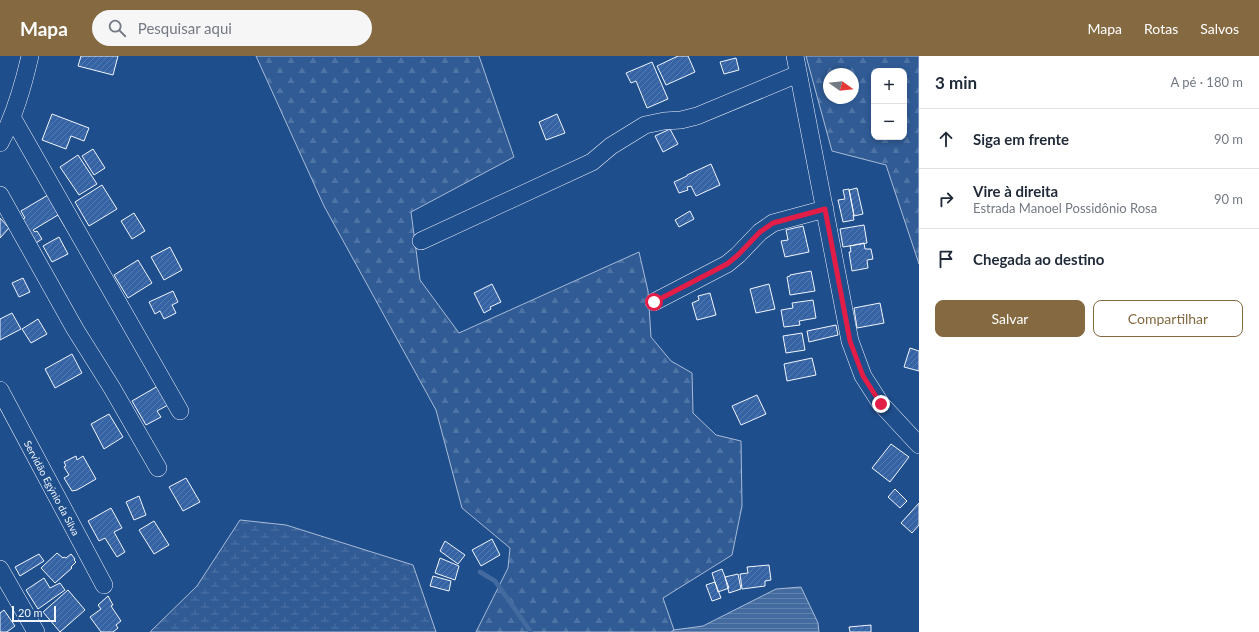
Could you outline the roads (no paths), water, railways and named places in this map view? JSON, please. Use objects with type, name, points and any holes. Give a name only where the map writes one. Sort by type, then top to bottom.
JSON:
[{"type":"street","points":[[0,143],[12,117],[24,84],[30,56]]},
{"type":"street","points":[[795,56],[850,341],[863,376],[881,404],[919,445]]},
{"type":"street","points":[[421,241],[592,162],[611,146],[645,125],[664,121],[681,120],[696,116],[798,74]]},
{"type":"street","points":[[12,117],[180,411]]},
{"type":"street","points":[[0,195],[75,329],[112,388],[158,468]]},
{"type":"street","points":[[654,302],[727,264],[760,232],[773,223],[825,209]]},
{"type":"street","name":"Servidão Egýnio da Silva","points":[[0,390],[104,585]]},
{"type":"street","points":[[0,569],[36,632]]},
{"type":"waterway","points":[[480,572],[495,581],[531,632]]}]
